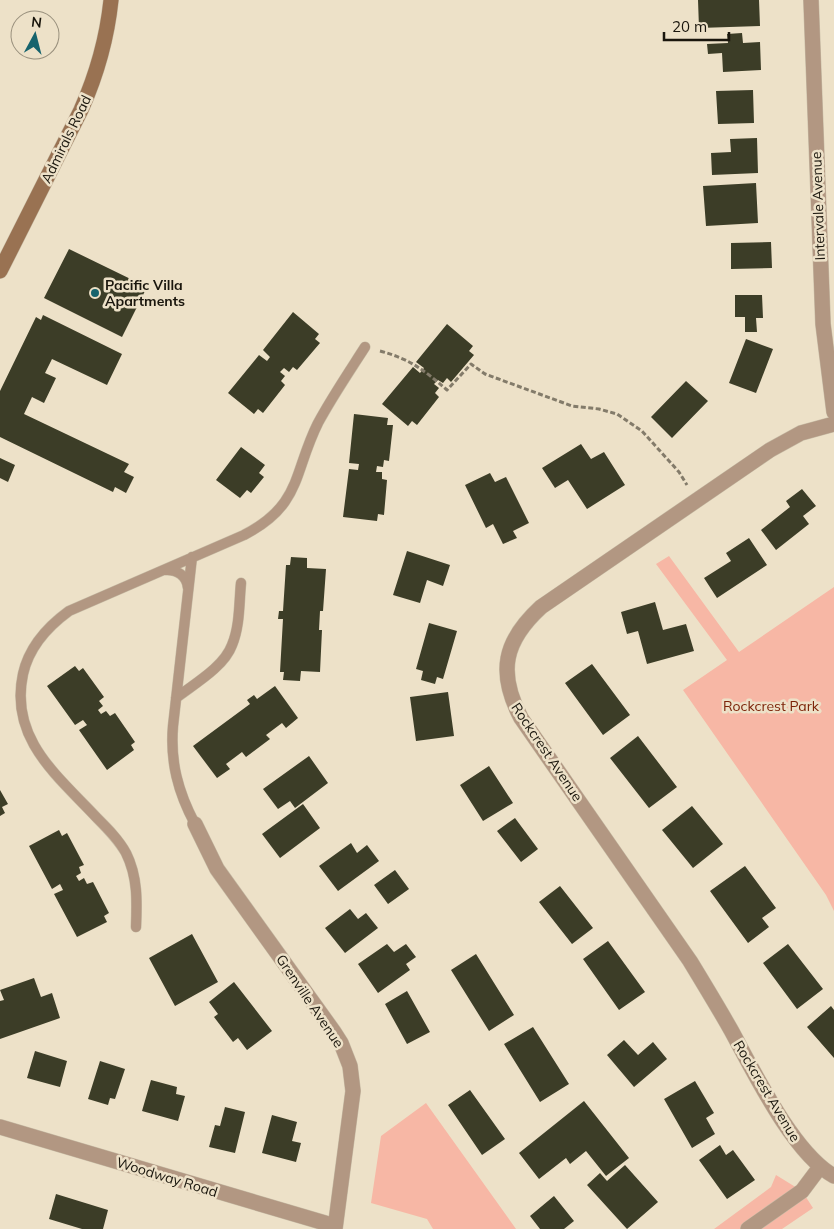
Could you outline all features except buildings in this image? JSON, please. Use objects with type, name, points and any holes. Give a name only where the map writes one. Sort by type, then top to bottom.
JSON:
[{"type":"main road","name":"Admirals Road","points":[[0,271],[81,110],[93,82],[104,44],[111,0]]},
{"type":"street","name":"Intervale Avenue","points":[[811,0],[823,324],[834,412]]},
{"type":"street","name":"Rockcrest Avenue","points":[[834,424],[818,428],[786,441],[541,607],[526,621],[514,638],[508,658],[507,679],[511,699],[521,718],[690,961],[712,996],[775,1108],[801,1147],[820,1167],[834,1176]]},
{"type":"street","name":"Grenville Avenue","points":[[195,824],[217,869],[334,1032],[346,1054],[353,1091],[335,1228]]},
{"type":"street","name":"Woodway Road","points":[[0,1127],[335,1228]]},
{"type":"street","points":[[748,1229],[802,1190],[820,1167]]},
{"type":"lane","points":[[136,927],[136,890],[134,877],[125,852],[110,832],[47,765],[27,733],[21,708],[21,683],[24,670],[34,647],[49,627],[59,618],[80,606],[255,530],[275,514],[296,484],[308,446],[319,422],[365,347]]},
{"type":"lane","points":[[192,557],[172,738],[173,762],[178,787],[195,824]]},
{"type":"lane","points":[[161,571],[169,569],[177,571],[184,576],[188,583],[188,591]]},
{"type":"lane","points":[[176,698],[217,666],[226,656],[236,633],[242,583]]},
{"type":"path","points":[[365,347],[400,356],[417,366],[447,390],[471,364],[485,374],[572,406],[599,409],[617,414],[642,431],[679,472],[698,500]]},
{"type":"green space","name":"Rockcrest Park","points":[[669,556],[739,652],[834,587],[834,911],[826,895],[683,690],[727,660],[656,564]]},
{"type":"green space","points":[[426,1103],[516,1229],[433,1229],[427,1219],[371,1203],[381,1136]]},
{"type":"green space","points":[[776,1175],[802,1191],[813,1208],[782,1229],[714,1229],[771,1187]]},
{"type":"place","name":"Pacific Villa Apartments","points":[[95,293]]}]
